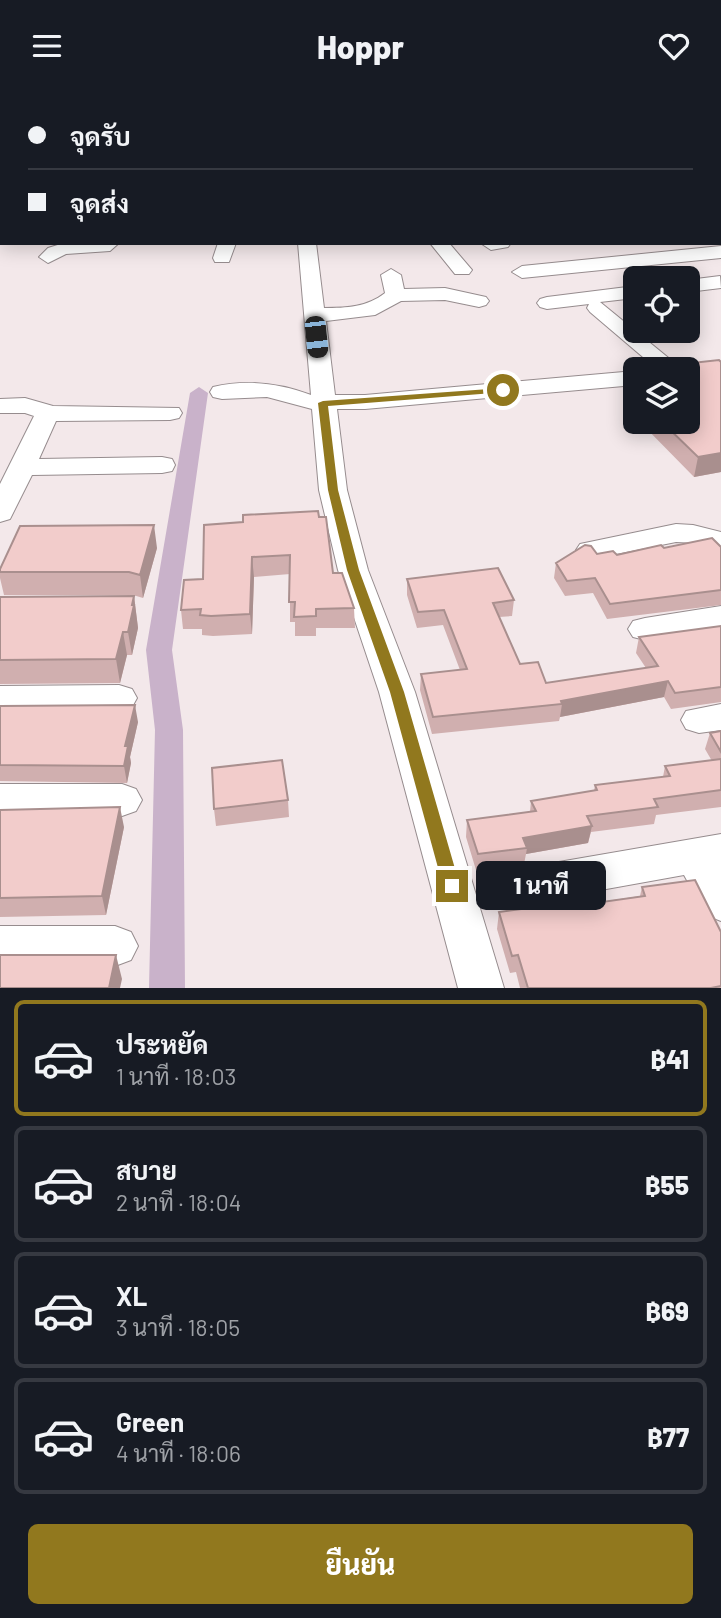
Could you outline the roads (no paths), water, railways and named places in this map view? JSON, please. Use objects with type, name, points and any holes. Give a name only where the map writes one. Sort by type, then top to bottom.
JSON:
[{"type":"street","points":[[48,257],[53,251],[65,248],[99,248],[106,245]]},
{"type":"street","points":[[307,245],[333,490],[353,570],[397,692],[481,988]]},
{"type":"street","points":[[441,245],[462,270]]},
{"type":"street","points":[[617,245],[644,266]]},
{"type":"street","points":[[522,272],[721,252]]},
{"type":"street","points":[[700,284],[720,282]]},
{"type":"street","points":[[314,315],[369,312],[394,285],[479,301]]},
{"type":"street","points":[[547,303],[623,294]]},
{"type":"street","points":[[597,309],[656,357]]},
{"type":"street","points":[[222,392],[281,391],[308,402],[323,403],[403,399],[623,379]]},
{"type":"street","points":[[0,406],[32,407],[42,409],[47,414],[170,413]]},
{"type":"street","points":[[0,513],[16,459],[47,414]]},
{"type":"street","points":[[16,459],[162,465]]},
{"type":"street","points":[[591,550],[679,532],[706,534],[721,545]]},
{"type":"street","points":[[645,629],[721,617]]},
{"type":"street","points":[[0,699],[119,698]]},
{"type":"street","points":[[0,800],[122,800]]},
{"type":"street","points":[[501,890],[708,853],[721,902]]},
{"type":"street","points":[[0,946],[115,946]]},
{"type":"waterway","points":[[167,988],[169,730],[159,650],[199,393]]}]
